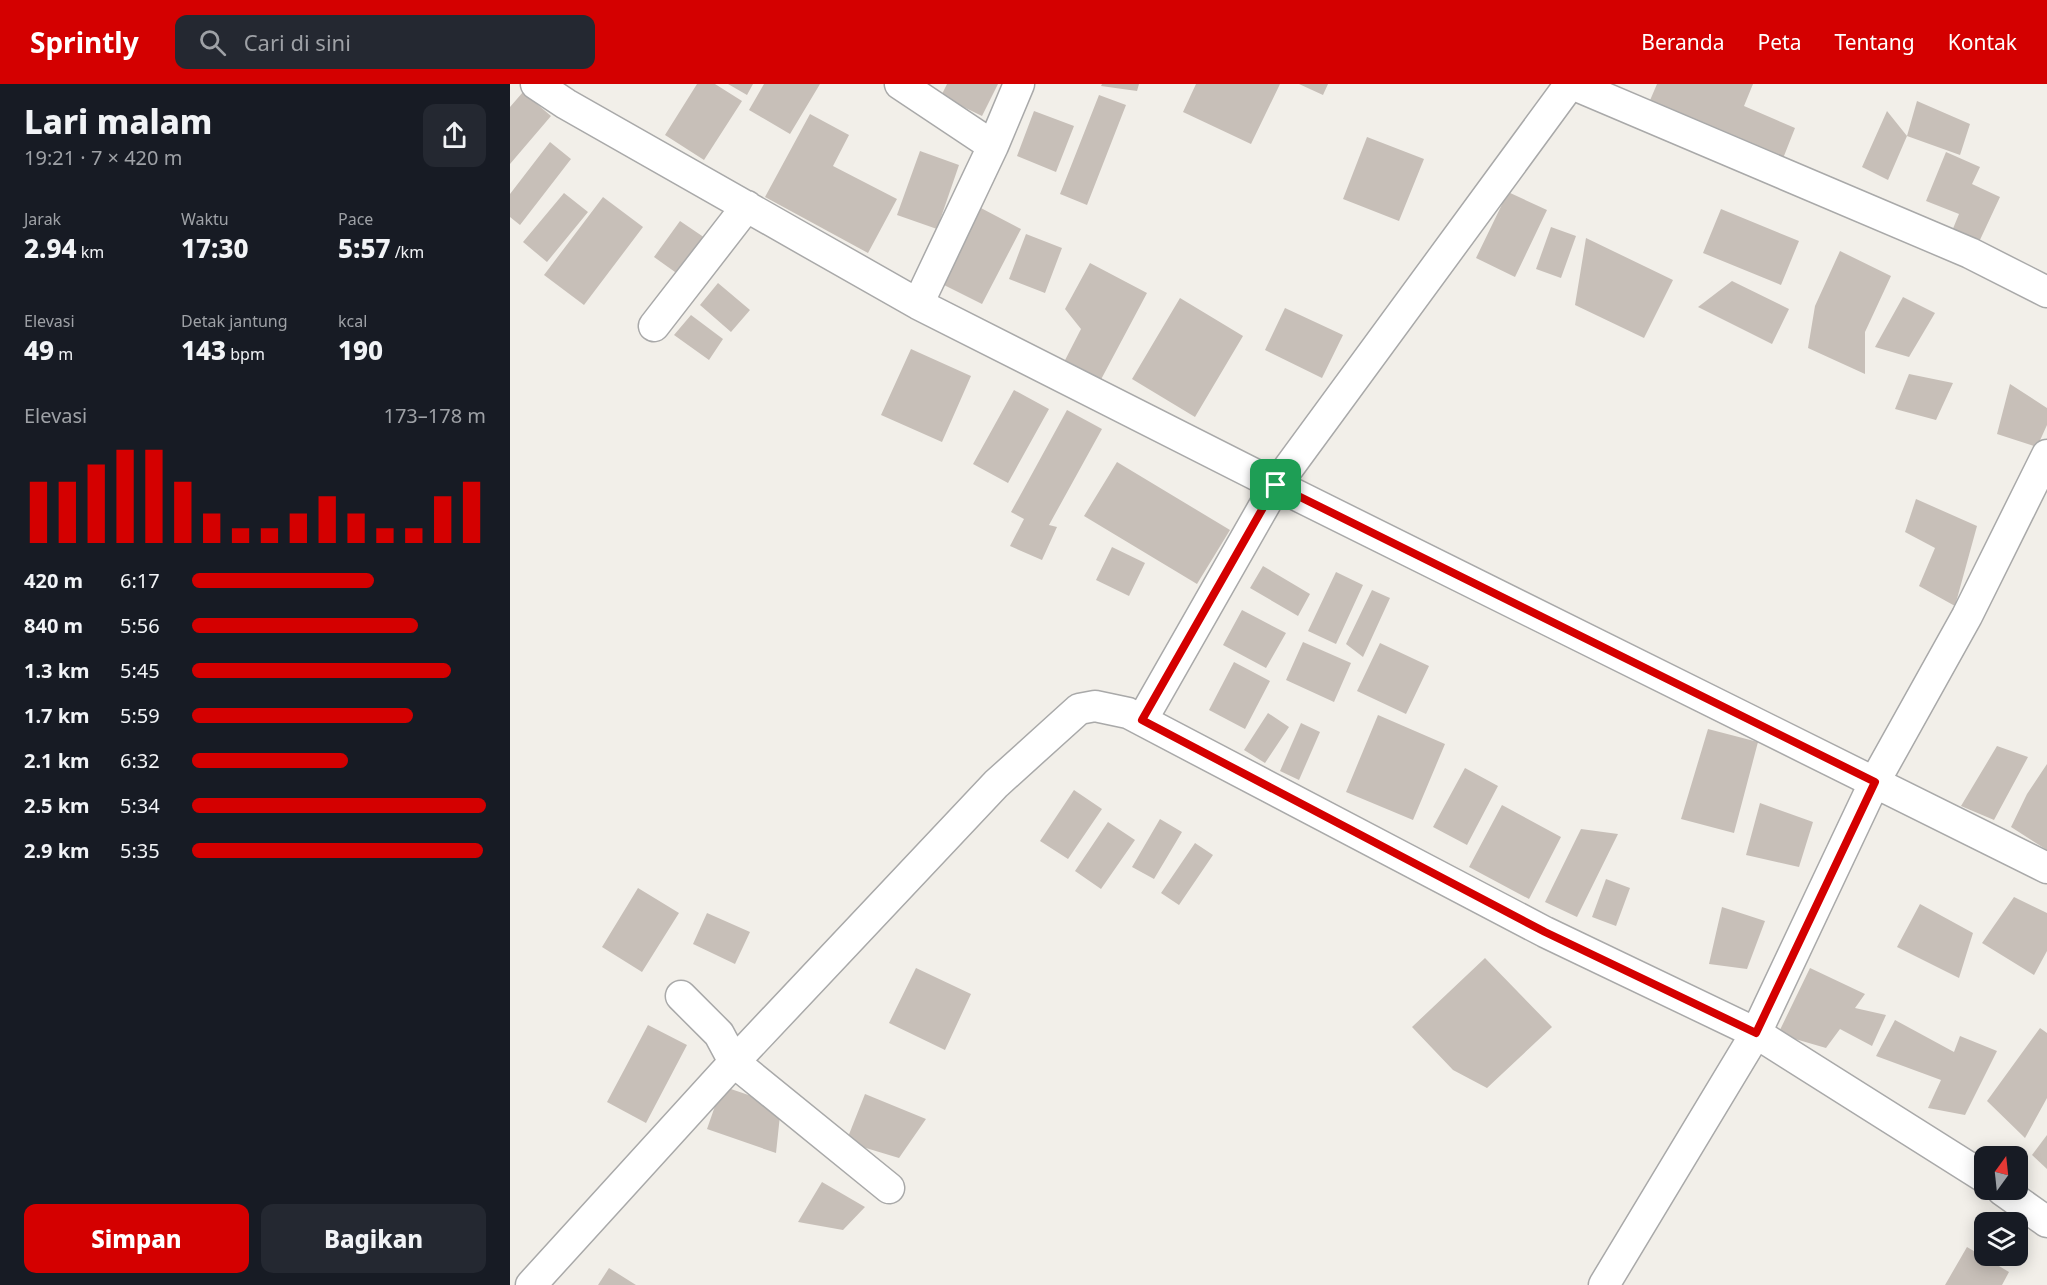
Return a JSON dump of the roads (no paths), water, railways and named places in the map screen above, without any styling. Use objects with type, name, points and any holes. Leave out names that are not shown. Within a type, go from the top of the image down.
[{"type":"street","points":[[536,84],[566,105],[918,304],[1276,485],[2047,868]]},
{"type":"street","points":[[900,84],[993,146]]},
{"type":"street","points":[[918,304],[993,146],[1018,84]]},
{"type":"street","points":[[1142,720],[1276,485],[1571,84],[1970,253],[2047,292]]},
{"type":"street","points":[[654,326],[747,206]]},
{"type":"street","points":[[1604,1285],[1756,1033],[1875,782],[1966,616],[2047,455]]},
{"type":"street","points":[[531,1285],[734,1062],[996,784],[1079,709],[1095,706],[1128,713],[1545,932],[1756,1033],[1974,1171]]},
{"type":"street","points":[[681,996],[719,1034],[734,1062],[889,1188]]},
{"type":"street","points":[[2016,1200],[2047,1222]]}]
